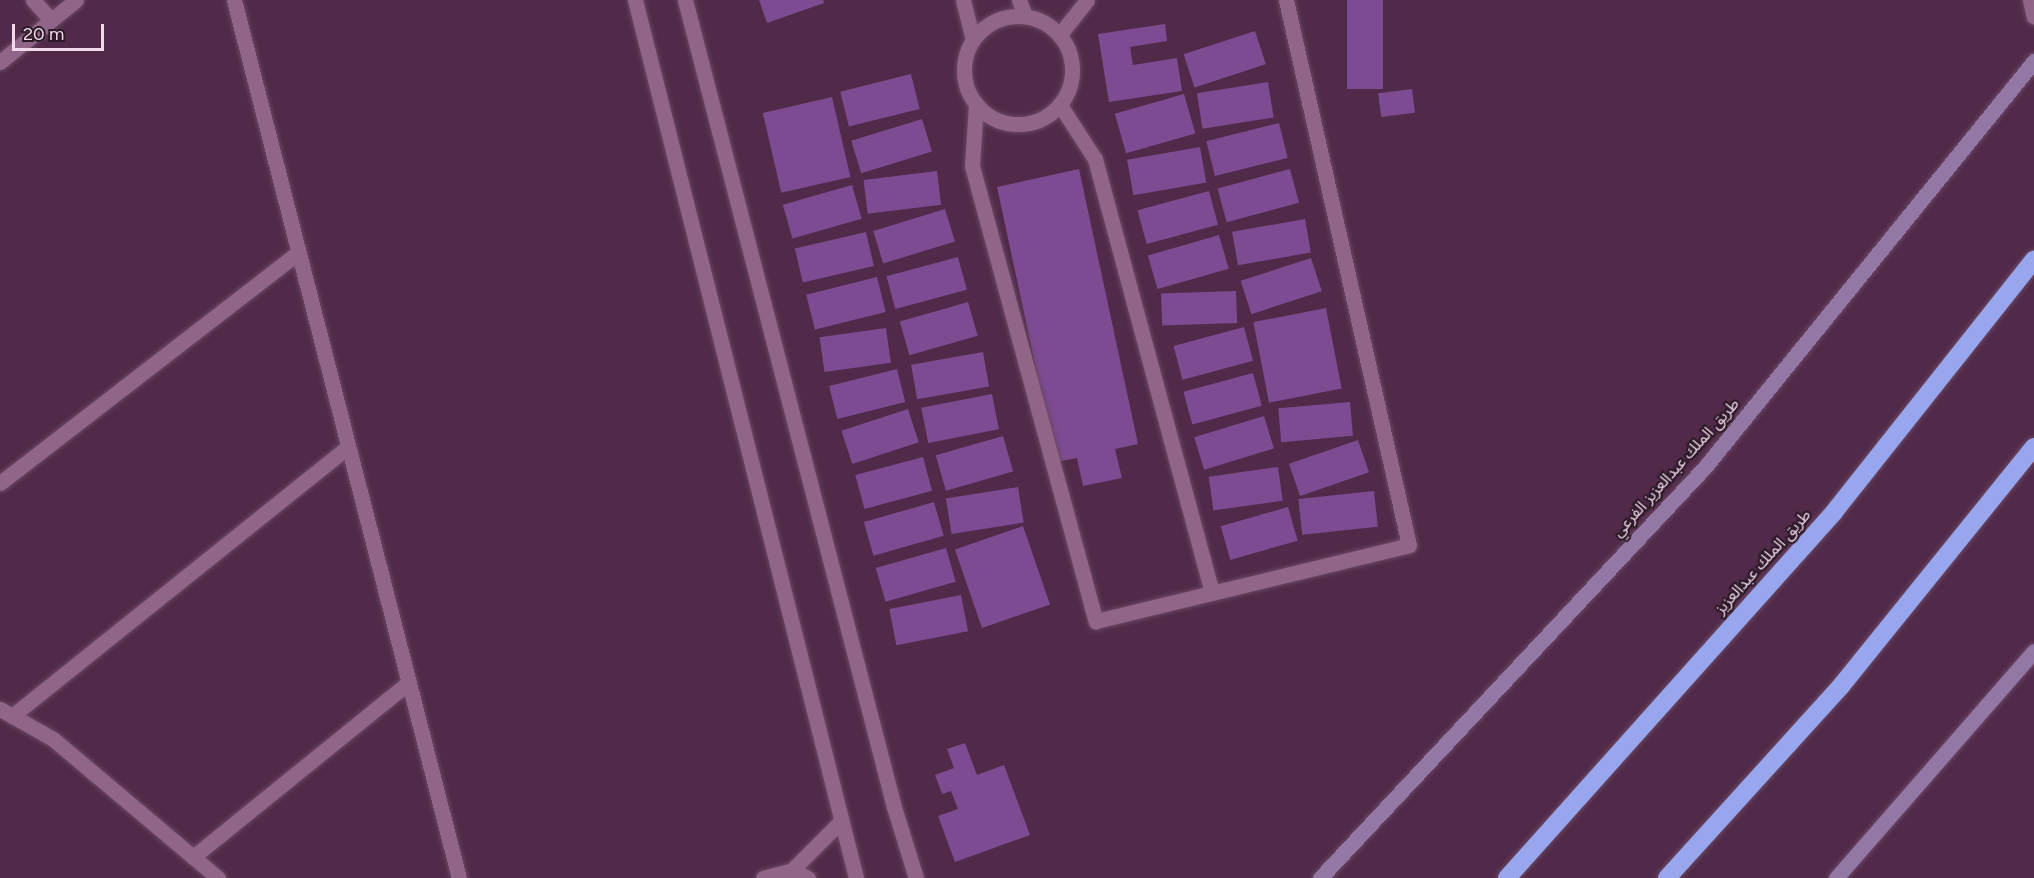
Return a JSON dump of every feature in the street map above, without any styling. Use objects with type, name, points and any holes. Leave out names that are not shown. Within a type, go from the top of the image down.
[{"type":"highway","name":"طريق الملك عبدالعزيز","points":[[1507,878],[1834,512],[2034,260]]},
{"type":"highway","points":[[1667,878],[1841,686],[2034,447]]},
{"type":"main road","name":"طريق الملك عبدالعزيز الفرعي","points":[[1320,878],[1705,467],[2034,61]]},
{"type":"main road","points":[[1836,878],[2034,651]]},
{"type":"street","points":[[33,0],[51,21]]},
{"type":"street","points":[[0,62],[76,0]]},
{"type":"street","points":[[234,0],[459,878]]},
{"type":"street","points":[[635,0],[856,878]]},
{"type":"street","points":[[685,0],[894,807],[916,878]]},
{"type":"street","points":[[963,0],[972,40],[964,72],[976,104],[972,166],[1096,621],[1409,545],[1286,0]]},
{"type":"street","points":[[1019,0],[1025,16]]},
{"type":"street","points":[[1060,34],[1087,0]]},
{"type":"street","points":[[972,40],[996,20],[1025,16],[1050,25],[1060,34],[1068,48],[1072,70],[1068,92],[1060,105],[1034,122],[1018,124],[1002,122],[976,104]]},
{"type":"street","points":[[1060,105],[1095,159],[1212,593]]},
{"type":"street","points":[[0,483],[298,253]]},
{"type":"street","points":[[218,878],[52,739],[6,712],[348,447]]},
{"type":"street","points":[[193,857],[409,682]]},
{"type":"street","points":[[763,878],[792,870],[841,821]]},
{"type":"street","points":[[792,870],[808,878]]},
{"type":"building","points":[[759,0],[823,0],[824,3],[767,23]]},
{"type":"building","points":[[1347,0],[1383,0],[1383,89],[1347,89]]},
{"type":"building","points":[[1165,24],[1167,41],[1130,47],[1133,65],[1177,58],[1182,91],[1109,102],[1098,34]]},
{"type":"building","points":[[1255,31],[1266,64],[1194,87],[1184,54]]},
{"type":"building","points":[[911,74],[920,109],[849,127],[840,92]]},
{"type":"building","points":[[1268,82],[1274,118],[1203,129],[1197,93]]},
{"type":"building","points":[[1412,89],[1415,113],[1381,117],[1378,93]]},
{"type":"building","points":[[1184,94],[1195,133],[1126,153],[1115,114]]},
{"type":"building","points":[[832,97],[850,177],[781,193],[763,113]]},
{"type":"building","points":[[922,119],[932,152],[861,173],[851,141]]},
{"type":"building","points":[[1279,123],[1288,158],[1215,176],[1206,141]]},
{"type":"building","points":[[1200,147],[1206,182],[1133,195],[1127,160]]},
{"type":"building","points":[[1079,169],[1138,444],[1115,449],[1122,478],[1083,486],[1077,458],[1056,462],[997,187]]},
{"type":"building","points":[[1290,169],[1299,203],[1227,222],[1218,188]]},
{"type":"building","points":[[937,171],[941,205],[868,214],[864,180]]},
{"type":"building","points":[[852,185],[862,219],[792,238],[783,205]]},
{"type":"building","points":[[1209,191],[1218,225],[1147,244],[1138,210]]},
{"type":"building","points":[[945,209],[955,242],[883,263],[873,231]]},
{"type":"building","points":[[1305,219],[1311,252],[1238,265],[1232,232]]},
{"type":"building","points":[[866,232],[874,266],[803,283],[795,248]]},
{"type":"building","points":[[1219,235],[1229,269],[1158,289],[1148,255]]},
{"type":"building","points":[[958,257],[967,290],[895,309],[887,276]]},
{"type":"building","points":[[1311,258],[1322,291],[1251,314],[1241,281]]},
{"type":"building","points":[[877,277],[886,312],[815,330],[806,295]]},
{"type":"building","points":[[1236,291],[1237,323],[1162,326],[1161,294]]},
{"type":"building","points":[[968,302],[978,336],[909,355],[900,322]]},
{"type":"building","points":[[1326,308],[1342,388],[1269,403],[1253,322]]},
{"type":"building","points":[[1244,327],[1253,361],[1183,380],[1173,346]]},
{"type":"building","points":[[886,328],[891,363],[825,372],[820,337]]},
{"type":"building","points":[[983,352],[989,386],[917,399],[911,365]]},
{"type":"building","points":[[897,369],[905,402],[837,419],[829,386]]},
{"type":"building","points":[[1253,373],[1262,406],[1192,424],[1183,392]]},
{"type":"building","points":[[992,394],[999,429],[928,443],[921,408]]},
{"type":"building","points":[[1350,402],[1353,436],[1281,442],[1278,408]]},
{"type":"building","points":[[908,409],[919,442],[852,464],[841,431]]},
{"type":"building","points":[[1264,416],[1274,449],[1204,470],[1194,437]]},
{"type":"building","points":[[1003,436],[1013,472],[946,491],[936,455]]},
{"type":"building","points":[[1358,440],[1369,472],[1300,496],[1289,464]]},
{"type":"building","points":[[923,457],[932,491],[864,509],[855,475]]},
{"type":"building","points":[[1278,467],[1283,501],[1213,510],[1209,477]]},
{"type":"building","points":[[1018,487],[1024,523],[952,534],[946,498]]},
{"type":"building","points":[[1374,491],[1378,527],[1302,535],[1298,499]]},
{"type":"building","points":[[934,502],[944,536],[873,556],[864,522]]},
{"type":"building","points":[[1288,507],[1298,541],[1230,560],[1221,526]]},
{"type":"building","points":[[1023,526],[1050,604],[982,628],[955,549]]},
{"type":"building","points":[[946,548],[956,582],[885,602],[876,568]]},
{"type":"building","points":[[961,595],[968,631],[896,645],[889,609]]},
{"type":"building","points":[[965,743],[977,775],[1004,765],[1030,835],[955,862],[938,816],[958,809],[951,791],[942,794],[935,775],[954,768],[947,749]]}]
